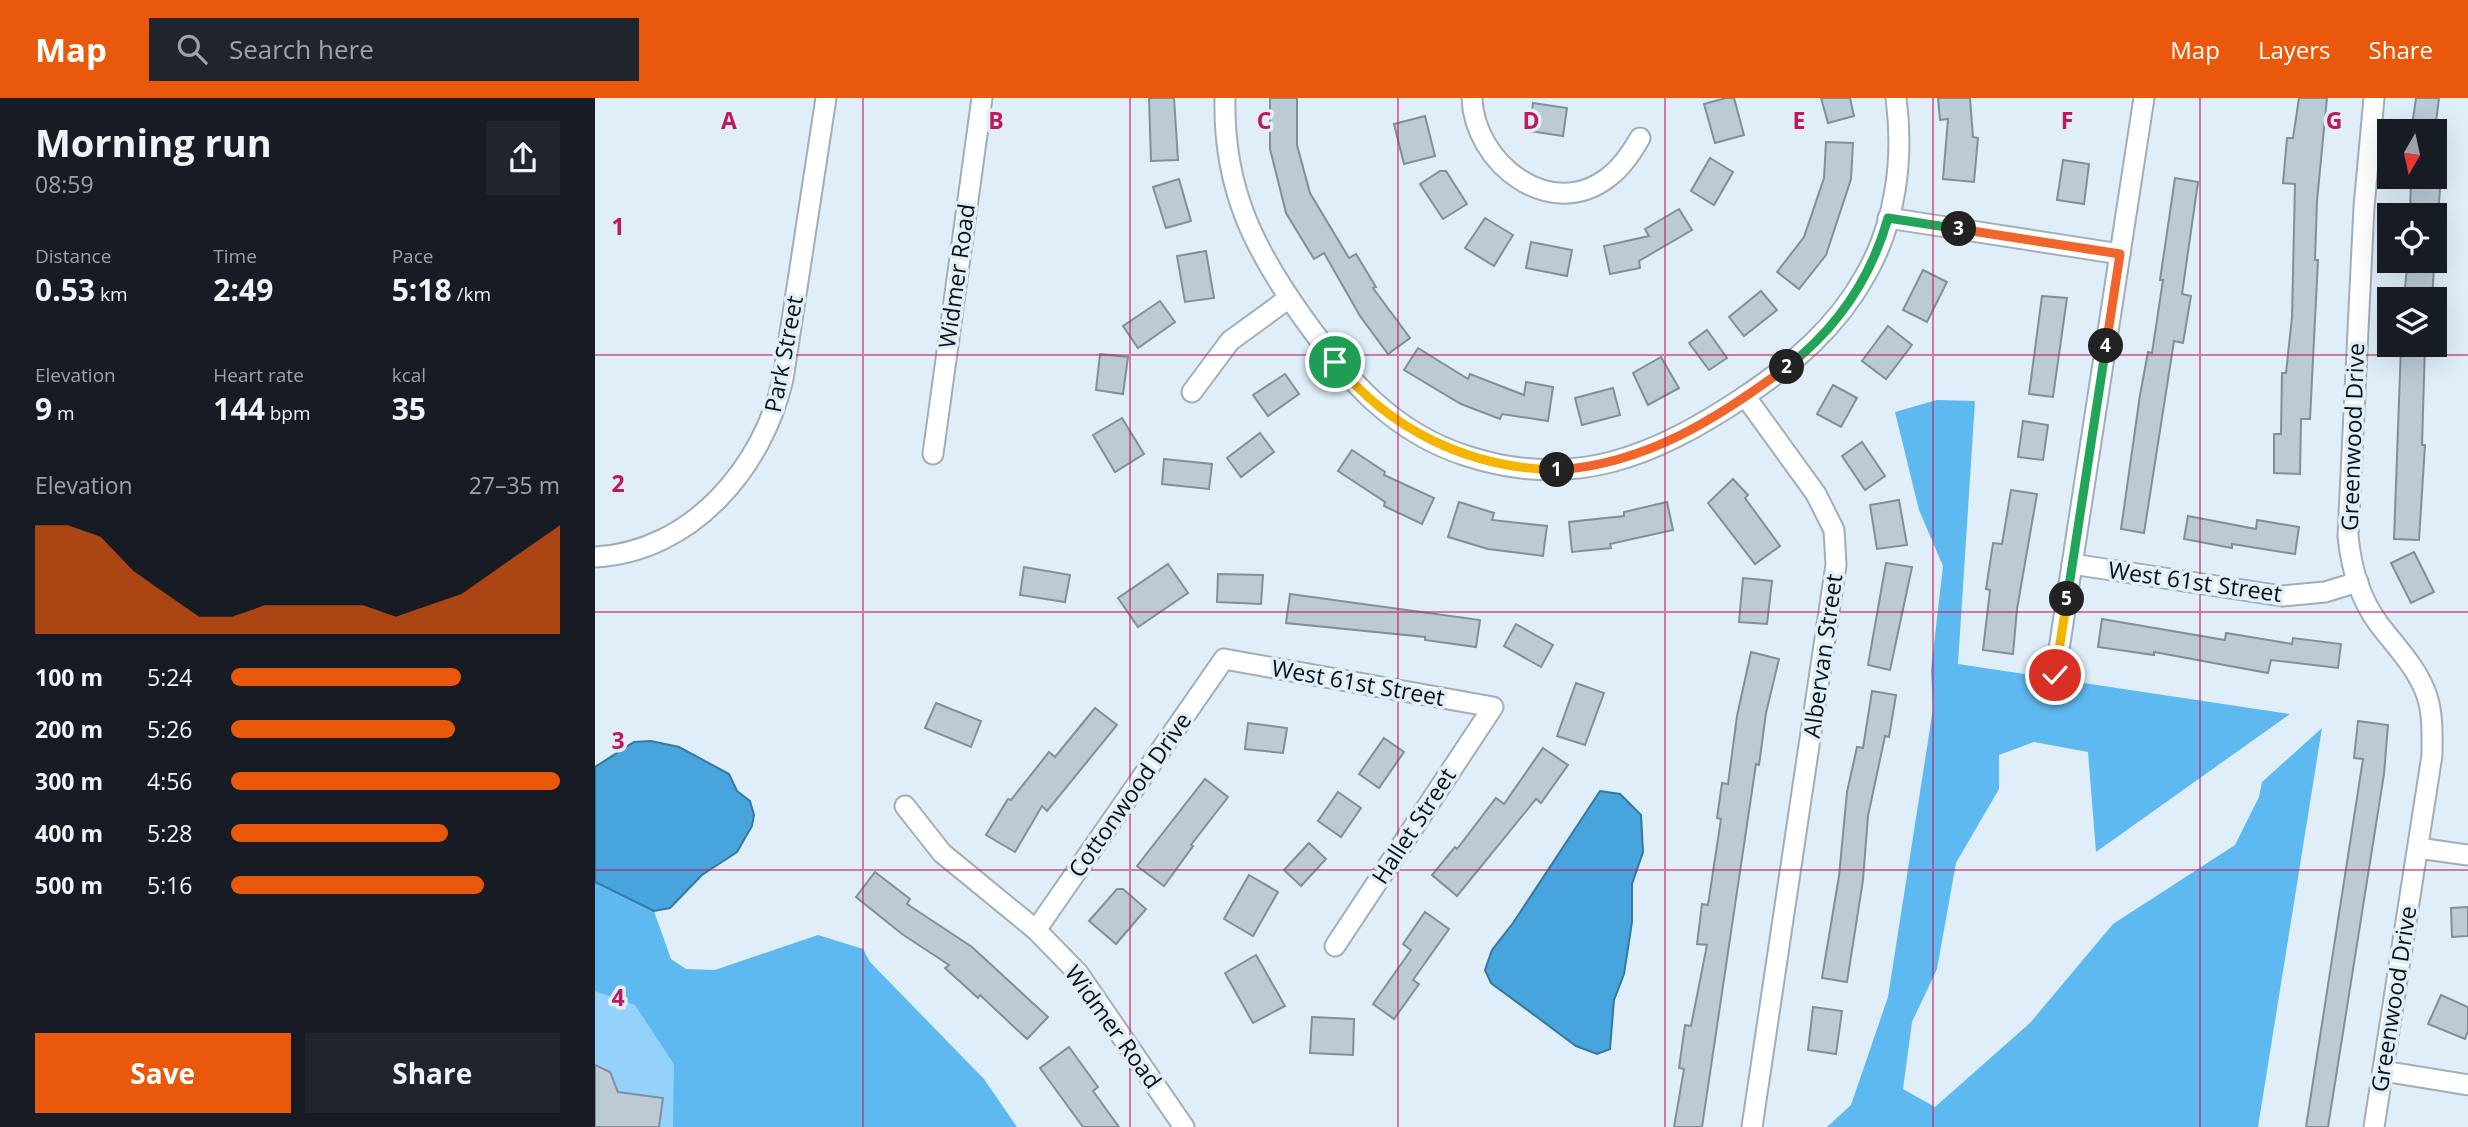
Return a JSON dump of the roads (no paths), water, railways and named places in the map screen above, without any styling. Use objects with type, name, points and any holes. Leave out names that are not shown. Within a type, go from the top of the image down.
[{"type":"street","name":"Park Street","points":[[595,557],[645,545],[688,524],[727,490],[758,449],[777,405],[783,379],[826,98]]},
{"type":"street","name":"Widmer Road","points":[[933,454],[982,98]]},
{"type":"street","points":[[1226,98],[1229,169],[1254,241],[1289,298],[1335,362],[1371,401],[1439,445],[1510,467],[1555,470],[1609,464],[1661,447],[1745,396],[1793,362],[1846,307],[1880,246],[1888,218],[1899,160],[1896,98]]},
{"type":"street","points":[[1472,98],[1481,137],[1492,155],[1508,174],[1545,191],[1585,189],[1609,177],[1628,158],[1640,138]]},
{"type":"street","points":[[2055,675],[2144,98]]},
{"type":"street","name":"Greenwood Drive","points":[[2374,98],[2364,207],[2348,512],[2350,555],[2364,601],[2416,671],[2427,697],[2433,726],[2432,755],[2374,1127]]},
{"type":"street","points":[[1888,218],[2120,254]]},
{"type":"street","points":[[1192,392],[1230,341],[1289,298]]},
{"type":"street","name":"Albervan Street","points":[[1745,396],[1816,494],[1834,530],[1836,565],[1752,1127]]},
{"type":"street","name":"West 61st Street","points":[[2072,564],[2282,596],[2325,592],[2358,582]]},
{"type":"street","name":"West 61st Street","points":[[1224,659],[1493,707]]},
{"type":"street","name":"Cottonwood Drive","points":[[1036,930],[1224,659]]},
{"type":"street","name":"Hallet Street","points":[[1335,946],[1493,707]]},
{"type":"street","name":"Widmer Road","points":[[905,806],[942,853],[1036,930],[1078,973],[1184,1127]]},
{"type":"street","points":[[2418,848],[2468,855]]},
{"type":"street","points":[[2383,1071],[2468,1085]]}]
